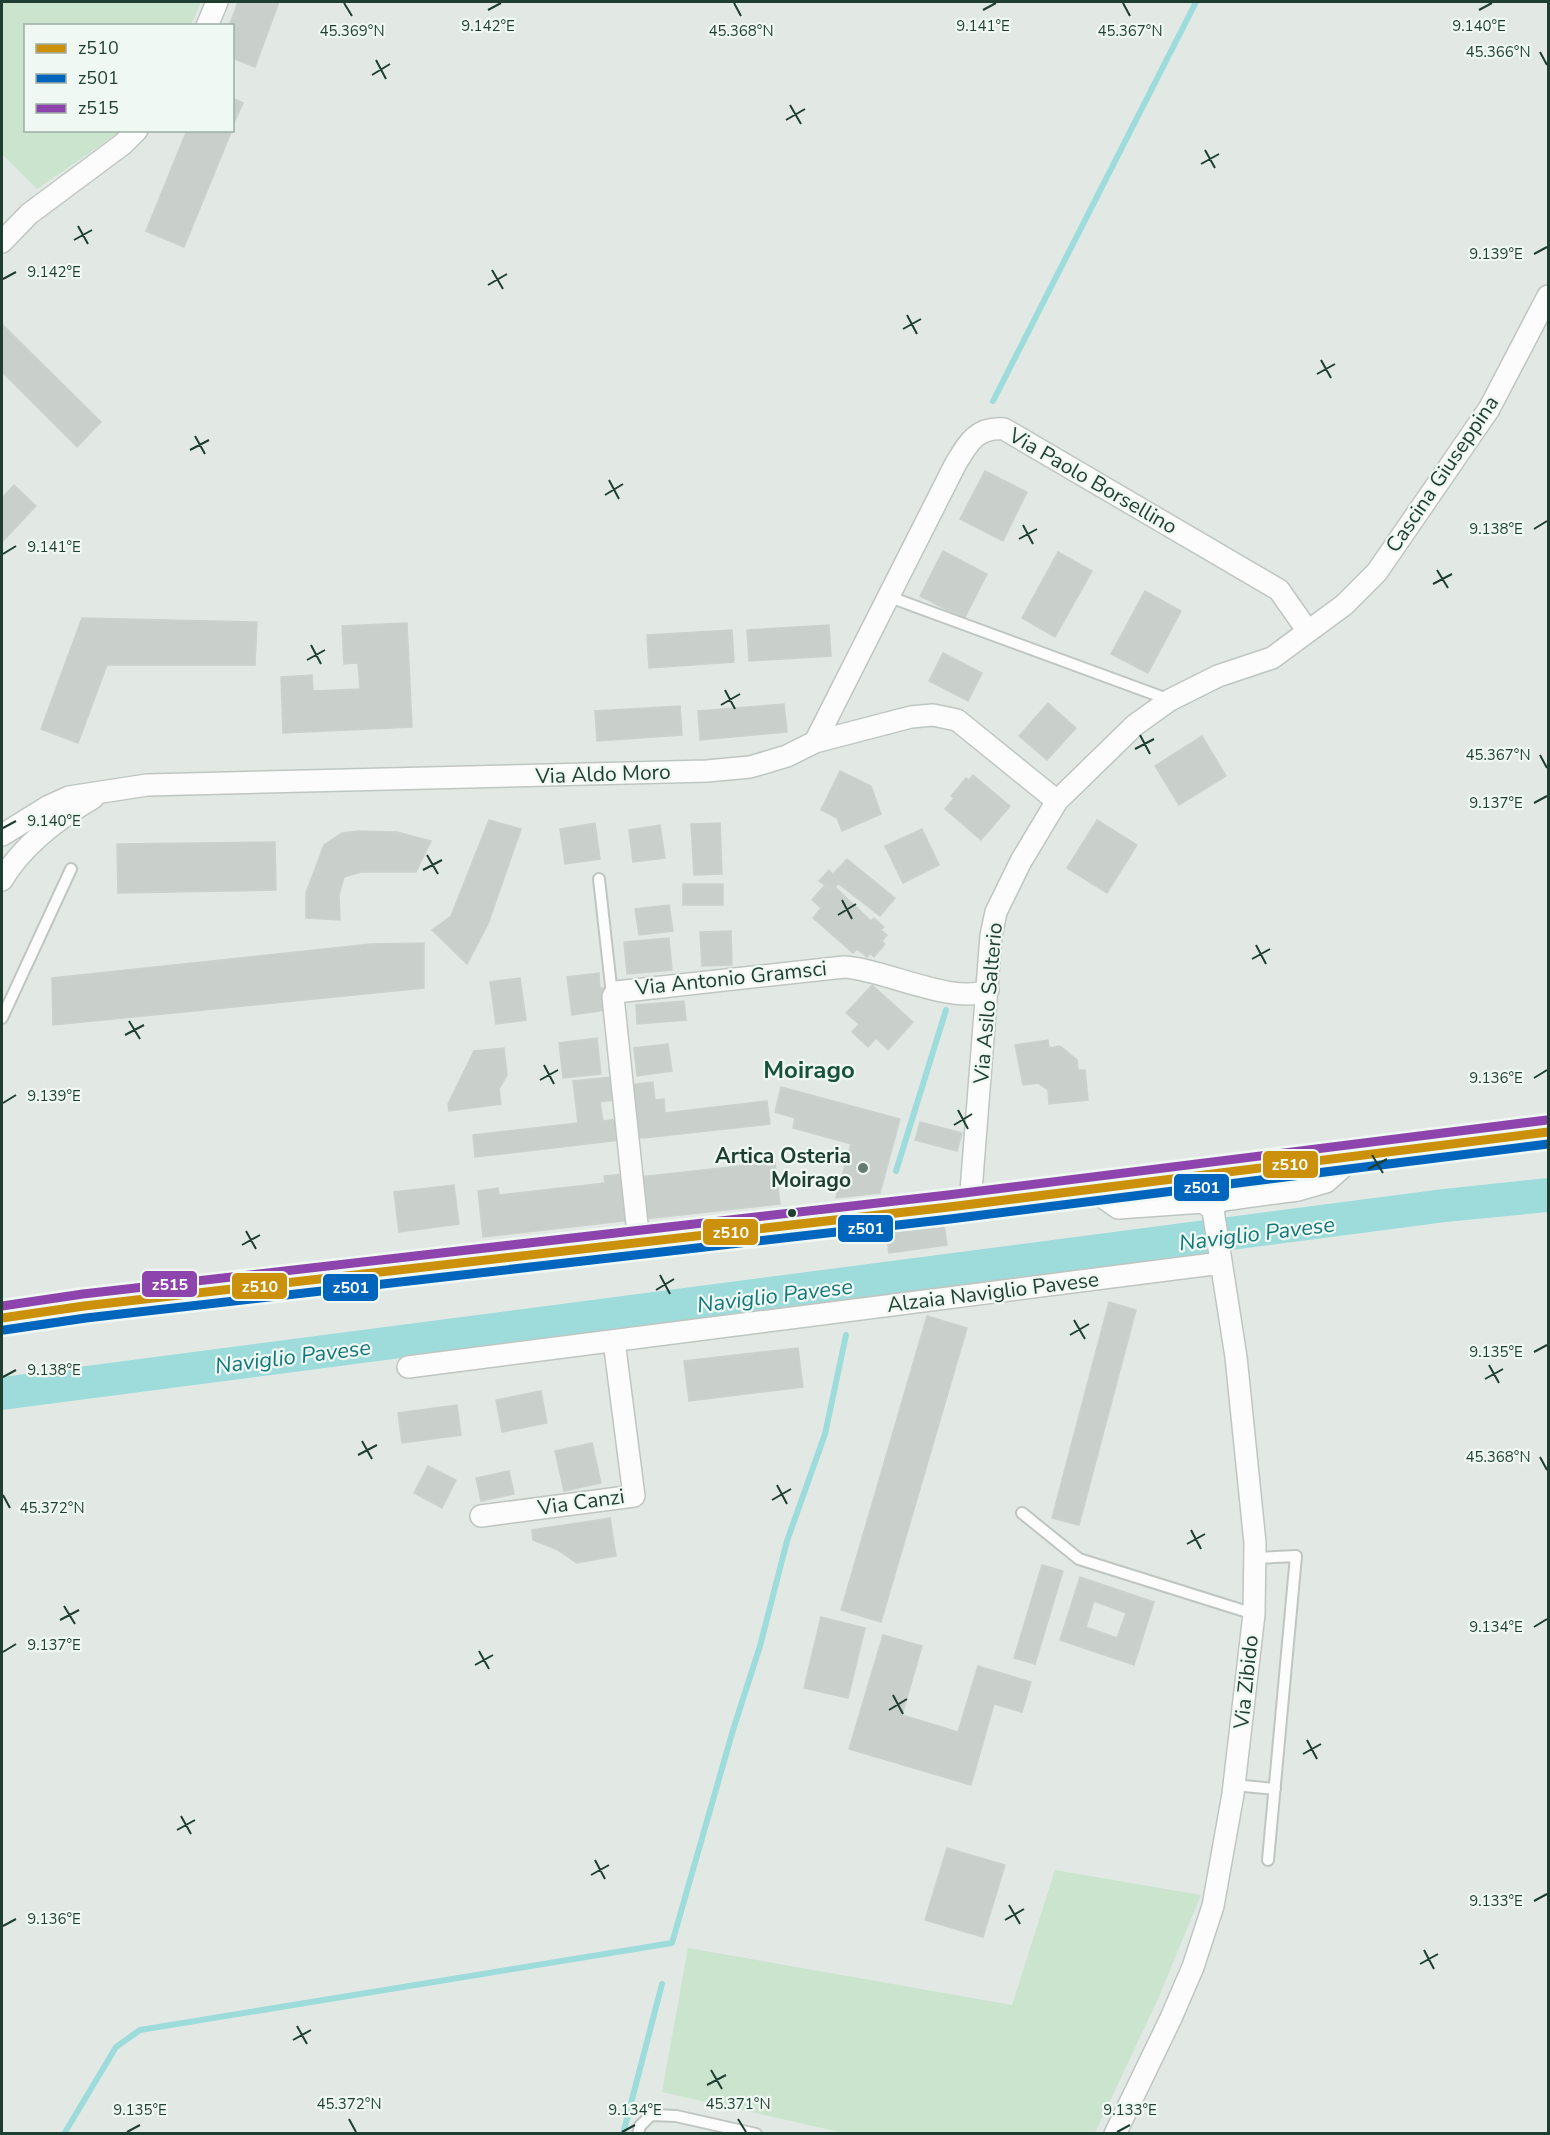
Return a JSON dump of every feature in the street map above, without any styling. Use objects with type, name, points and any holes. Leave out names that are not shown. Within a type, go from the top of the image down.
[{"type":"main road","points":[[2,1318],[84,1306],[970,1204],[1548,1132]]},
{"type":"main road","points":[[2,1294],[84,1306]]},
{"type":"street","points":[[208,24],[217,2]]},
{"type":"street","points":[[2,242],[29,214],[123,144],[135,132]]},
{"type":"street","name":"Cascina Giuseppina","points":[[1307,630],[1344,604],[1377,572],[1489,409],[1548,296]]},
{"type":"street","name":"Via Paolo Borsellino","points":[[814,742],[970,438],[991,428],[1004,429],[1283,593],[1307,630]]},
{"type":"street","name":"Via Asilo Salterio","points":[[970,1204],[991,936],[996,912],[1021,861],[1057,801],[1135,725],[1170,700],[1218,676],[1272,658],[1307,630]]},
{"type":"street","name":"Via Aldo Moro","points":[[2,835],[60,800],[112,789],[223,782],[707,771],[750,767],[787,756],[814,742],[911,717],[933,715],[957,720],[1057,801]]},
{"type":"street","name":"Via Aldo Moro","points":[[2,880],[30,846],[62,819],[93,797],[112,789]]},
{"type":"street","name":"Via Antonio Gramsci","points":[[639,1243],[613,997],[616,992],[819,969],[856,968],[937,991],[978,994],[988,990]]},
{"type":"street","points":[[1090,1189],[1118,1208],[1203,1202],[1213,1210],[1216,1204],[1223,1200],[1298,1190],[1326,1182],[1353,1157]]},
{"type":"street","name":"Via Zibido","points":[[1115,2133],[1193,1967],[1213,1906],[1234,1785],[1254,1614],[1256,1558],[1236,1357],[1213,1210]]},
{"type":"street","name":"Alzaia Naviglio Pavese","points":[[408,1367],[1221,1263]]},
{"type":"street","name":"Via Canzi","points":[[481,1516],[634,1496],[614,1341]]},
{"type":"lane","points":[[887,596],[1170,700]]},
{"type":"lane","points":[[2,1018],[71,869]]},
{"type":"lane","points":[[599,879],[613,997]]},
{"type":"lane","points":[[1022,1514],[1079,1559],[1254,1614]]},
{"type":"lane","points":[[1256,1558],[1296,1556],[1268,1860]]},
{"type":"lane","points":[[1234,1785],[1275,1789]]},
{"type":"lane","points":[[638,2133],[640,2126],[651,2115],[676,2116],[756,2133]]},
{"type":"green space","points":[[2,2],[201,2],[191,24],[24,24],[24,132],[120,132],[37,189],[2,154]]},
{"type":"green space","points":[[1055,1870],[1201,1895],[1158,1999],[1095,2133],[844,2133],[662,2092],[688,1948],[1012,2005]]},
{"type":"water","name":"Naviglio Pavese","points":[[1548,1178],[1548,1212],[1446,1222],[2,1410],[2,1377],[1443,1189]]},
{"type":"building","points":[[238,2],[279,2],[255,67],[234,59],[234,24],[230,24]]},
{"type":"building","points":[[234,99],[243,103],[234,123]]},
{"type":"building","points":[[186,132],[231,132],[184,247],[146,231]]},
{"type":"building","points":[[2,324],[101,422],[77,447],[2,372]]},
{"type":"building","points":[[985,471],[1027,492],[1003,541],[960,519]]},
{"type":"building","points":[[14,485],[36,506],[2,542],[2,498]]},
{"type":"building","points":[[943,551],[987,574],[964,619],[920,596]]},
{"type":"building","points":[[1058,552],[1092,571],[1055,637],[1022,618]]},
{"type":"building","points":[[1145,591],[1181,611],[1148,673],[1111,654]]},
{"type":"building","points":[[82,618],[257,622],[255,665],[107,665],[78,743],[41,729]]},
{"type":"building","points":[[407,623],[412,727],[283,733],[281,677],[312,675],[313,691],[360,689],[358,663],[344,664],[342,626]]},
{"type":"building","points":[[829,625],[831,656],[749,661],[747,630]]},
{"type":"building","points":[[732,630],[734,662],[649,668],[647,635]]},
{"type":"building","points":[[943,653],[982,673],[968,701],[929,681]]},
{"type":"building","points":[[1048,703],[1076,728],[1047,760],[1019,736]]},
{"type":"building","points":[[784,704],[787,732],[700,740],[698,711]]},
{"type":"building","points":[[680,706],[682,735],[597,741],[595,711]]},
{"type":"building","points":[[1202,736],[1226,776],[1179,805],[1155,766]]},
{"type":"building","points":[[840,771],[871,786],[881,814],[842,831],[837,818],[821,810]]},
{"type":"building","points":[[973,775],[1010,806],[981,840],[945,809],[954,798],[951,796],[966,778],[969,780]]},
{"type":"building","points":[[489,820],[521,829],[488,924],[467,964],[432,930],[451,916]]},
{"type":"building","points":[[1097,820],[1137,845],[1107,893],[1067,868]]},
{"type":"building","points":[[595,823],[600,859],[565,864],[560,829]]},
{"type":"building","points":[[720,823],[722,874],[694,875],[691,824]]},
{"type":"building","points":[[660,825],[665,858],[633,862],[629,830]]},
{"type":"building","points":[[922,829],[939,865],[903,883],[885,846]]},
{"type":"building","points":[[397,832],[431,841],[416,872],[361,872],[344,877],[339,895],[340,920],[306,918],[306,893],[324,845],[342,833]]},
{"type":"building","points":[[275,842],[276,890],[118,893],[117,844]]},
{"type":"building","points":[[847,859],[895,898],[880,916],[839,884],[834,873]]},
{"type":"building","points":[[829,870],[840,882],[833,890],[819,881]]},
{"type":"building","points":[[683,884],[723,884],[723,905],[683,905]]},
{"type":"building","points":[[824,886],[832,890],[836,888],[871,921],[874,918],[884,927],[881,930],[887,935],[882,941],[885,944],[874,957],[870,953],[867,957],[857,949],[853,953],[813,918],[821,908],[812,900]]},
{"type":"building","points":[[669,905],[673,931],[639,935],[635,909]]},
{"type":"building","points":[[731,931],[732,965],[702,966],[700,932]]},
{"type":"building","points":[[669,938],[672,970],[627,974],[624,942]]},
{"type":"building","points":[[424,943],[424,988],[53,1025],[52,978],[371,944]]},
{"type":"building","points":[[599,973],[600,988],[604,988],[606,1010],[572,1015],[567,977]]},
{"type":"building","points":[[520,978],[526,1020],[496,1024],[490,982]]},
{"type":"building","points":[[872,985],[913,1022],[888,1050],[876,1038],[868,1047],[852,1032],[859,1024],[846,1013]]},
{"type":"building","points":[[684,1001],[686,1020],[637,1024],[636,1005]]},
{"type":"building","points":[[597,1038],[601,1074],[563,1078],[559,1043]]},
{"type":"building","points":[[1048,1040],[1049,1048],[1060,1046],[1077,1060],[1078,1070],[1085,1070],[1088,1100],[1049,1104],[1048,1090],[1038,1083],[1023,1085],[1015,1045]]},
{"type":"building","points":[[668,1044],[672,1071],[637,1076],[634,1048]]},
{"type":"building","points":[[504,1048],[507,1075],[499,1089],[501,1104],[449,1111],[448,1104],[474,1051]]},
{"type":"building","points":[[612,1077],[615,1100],[600,1102],[603,1121],[617,1119],[620,1140],[475,1157],[473,1135],[578,1123],[573,1081]]},
{"type":"building","points":[[653,1082],[655,1100],[664,1099],[665,1113],[767,1101],[770,1124],[636,1137],[630,1085]]},
{"type":"building","points":[[781,1087],[900,1119],[880,1193],[836,1198],[851,1144],[793,1128],[795,1118],[775,1112]]},
{"type":"building","points":[[920,1122],[962,1133],[957,1151],[915,1140]]},
{"type":"building","points":[[775,1162],[780,1204],[645,1219],[640,1177]]},
{"type":"building","points":[[626,1174],[631,1220],[483,1237],[478,1191],[498,1188],[499,1195],[605,1183],[604,1176]]},
{"type":"building","points":[[454,1185],[459,1224],[399,1232],[394,1192]]},
{"type":"building","points":[[944,1224],[947,1245],[889,1253],[886,1232]]},
{"type":"building","points":[[1109,1302],[1136,1310],[1079,1525],[1052,1518]]},
{"type":"building","points":[[927,1316],[967,1328],[881,1622],[841,1610]]},
{"type":"building","points":[[798,1348],[803,1387],[689,1401],[684,1361]]},
{"type":"building","points":[[541,1391],[547,1423],[502,1432],[496,1400]]},
{"type":"building","points":[[457,1405],[461,1435],[402,1443],[398,1413]]},
{"type":"building","points":[[592,1443],[601,1483],[564,1491],[555,1451]]},
{"type":"building","points":[[428,1466],[456,1480],[442,1508],[414,1493]]},
{"type":"building","points":[[509,1471],[514,1494],[481,1501],[476,1478]]},
{"type":"building","points":[[610,1518],[616,1556],[577,1563],[556,1549],[533,1540],[532,1530]]},
{"type":"building","points":[[1042,1565],[1063,1571],[1035,1664],[1014,1658]]},
{"type":"building","points":[[1080,1577],[1154,1602],[1134,1665],[1060,1640]],"holes":[[[1094,1601],[1126,1613],[1117,1638],[1086,1627]]]},
{"type":"building","points":[[821,1617],[865,1628],[848,1698],[804,1688]]},
{"type":"building","points":[[883,1635],[922,1646],[902,1715],[958,1732],[978,1666],[1031,1682],[1022,1712],[994,1704],[971,1785],[849,1749]]},
{"type":"building","points":[[947,1848],[1005,1865],[983,1937],[925,1920]]},
{"type":"waterway","points":[[993,401],[1196,2]]},
{"type":"waterway","points":[[896,1171],[946,1010]]},
{"type":"waterway","points":[[64,2134],[116,2047],[140,2030],[672,1943],[733,1730],[760,1646],[787,1541],[825,1434],[846,1335]]},
{"type":"waterway","points":[[623,2134],[662,1984]]},
{"type":"transit line","name":"z515","points":[[2,1306],[83,1294],[948,1195],[1547,1120]]},
{"type":"transit line","name":"z510","points":[[2,1318],[84,1306],[949,1207],[1548,1132]]},
{"type":"transit line","name":"z501","points":[[4,1330],[86,1318],[950,1219],[1548,1144]]},
{"type":"place","name":"Artica Osteria Moirago","points":[[863,1168]]},
{"type":"district","name":"Moirago","points":[[809,1070]]}]
